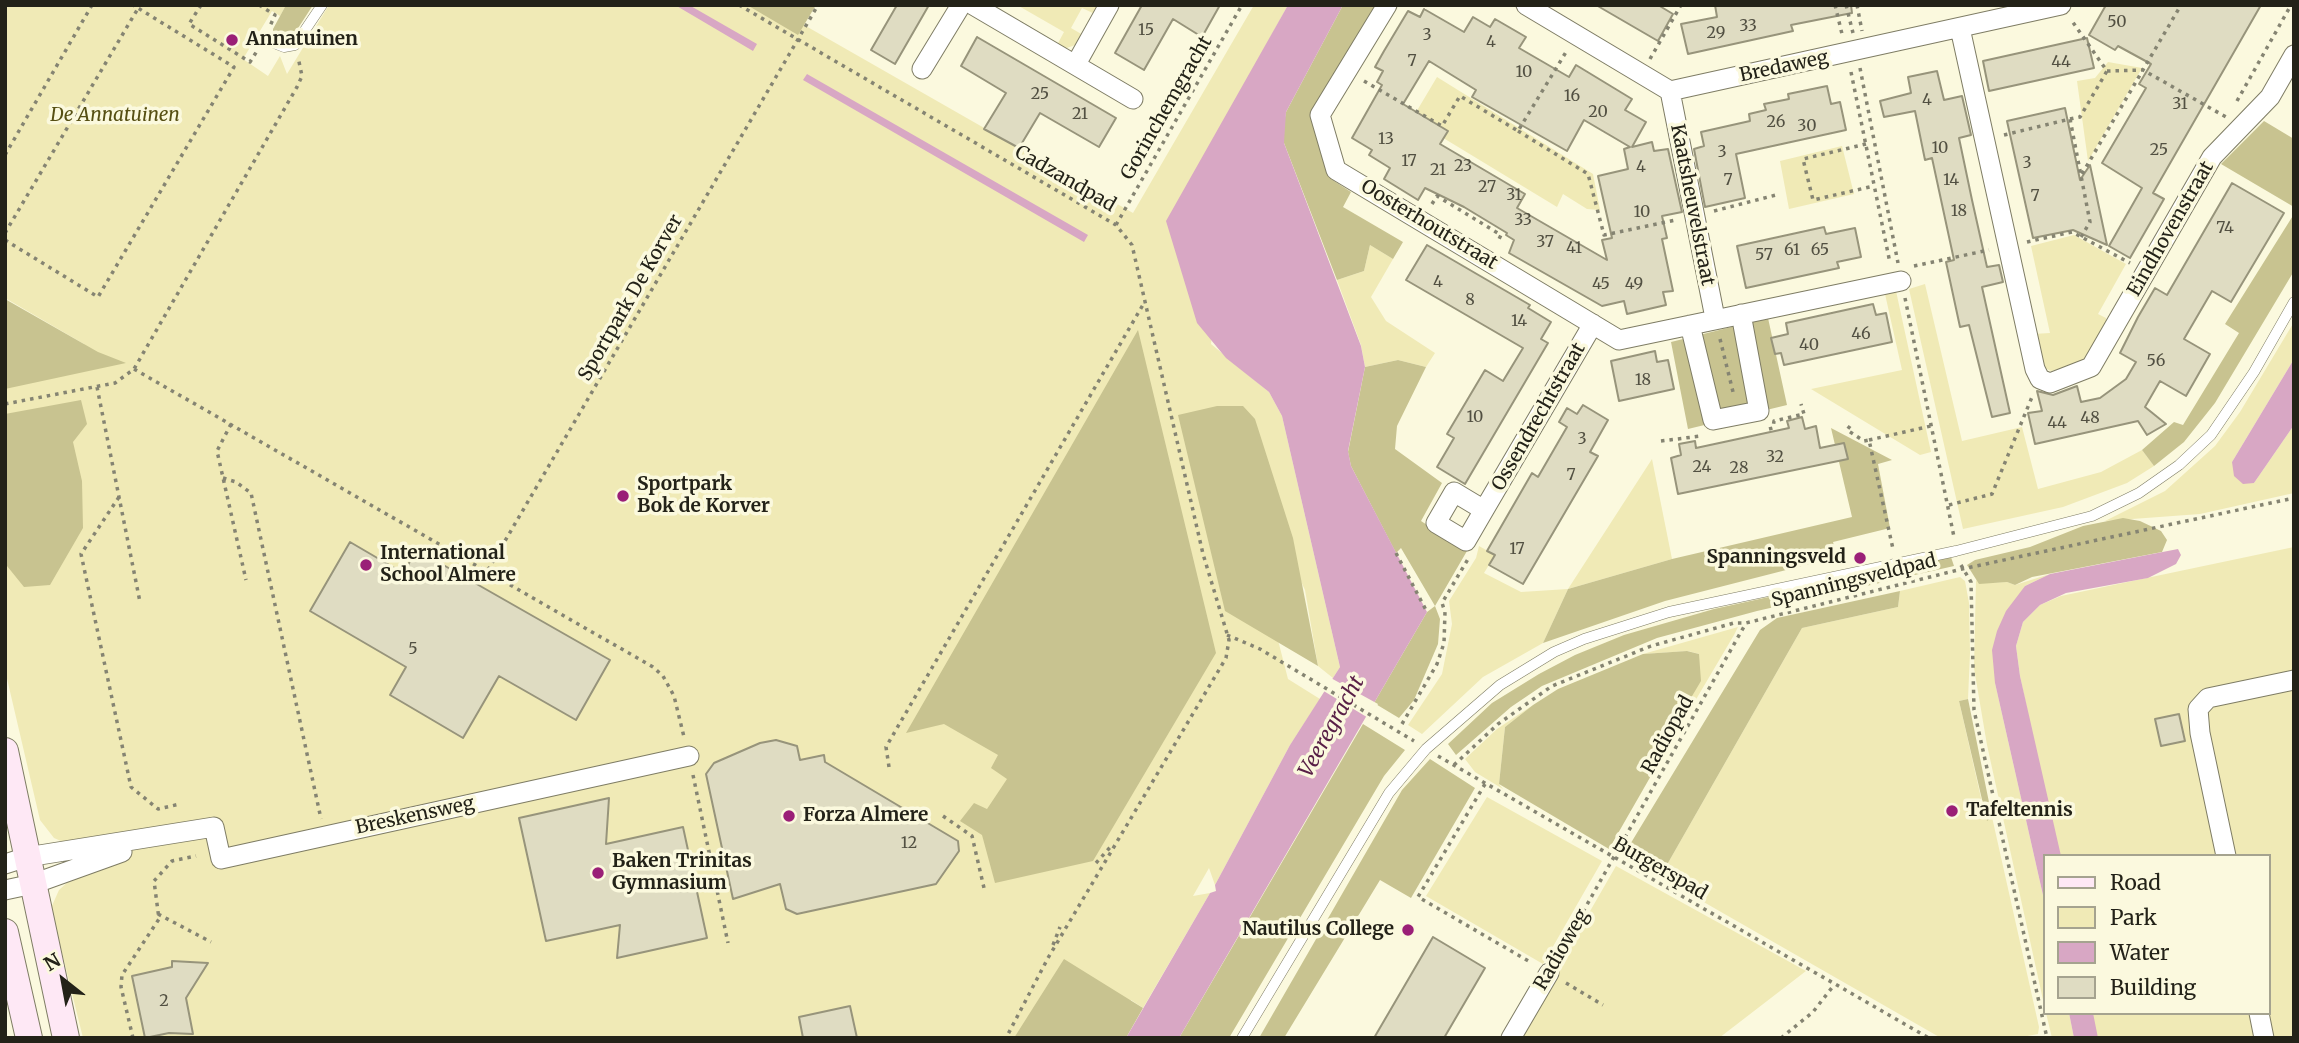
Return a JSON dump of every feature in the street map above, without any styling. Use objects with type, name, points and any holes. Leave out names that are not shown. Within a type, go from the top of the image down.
[{"type":"main road","points":[[5,751],[16,860],[33,884],[65,1038]]},
{"type":"main road","points":[[5,932],[29,1038]]},
{"type":"street","points":[[922,69],[961,5]]},
{"type":"street","points":[[973,5],[1133,99]]},
{"type":"street","points":[[1076,64],[1109,5]]},
{"type":"street","name":"Oosterhoutstraat","points":[[1387,5],[1320,115],[1336,170],[1619,340],[1898,282]]},
{"type":"street","points":[[1526,5],[1670,91]]},
{"type":"street","name":"Bredaweg","points":[[1670,91],[2061,6]]},
{"type":"street","points":[[1961,28],[2035,369],[2040,379]]},
{"type":"street","name":"Eindhovenstraat","points":[[2040,379],[2050,383],[2091,367],[2212,158],[2270,97],[2294,55]]},
{"type":"street","name":"Kaatsheuvelstraat","points":[[1670,91],[1715,318]]},
{"type":"street","points":[[1690,325],[1713,420],[1759,411],[1741,314]]},
{"type":"street","name":"Ossendrechtstraat","points":[[1484,510],[1454,492],[1436,523],[1466,541],[1593,324]]},
{"type":"street","points":[[2226,854],[2200,733],[2198,709],[2207,698],[2294,680]]},
{"type":"street","name":"Breskensweg","points":[[16,860],[214,827],[221,859],[689,756]]},
{"type":"street","name":"Breskensweg","points":[[5,890],[33,884],[166,837]]},
{"type":"street","name":"Radioweg","points":[[1511,1038],[1549,973]]},
{"type":"street","points":[[2259,1015],[2264,1038]]},
{"type":"lane","points":[[264,38],[284,47],[295,45],[321,5]]},
{"type":"lane","points":[[1242,1038],[1382,803],[1426,749],[1500,685],[1554,652],[1584,639],[1669,612],[1956,551],[2092,516],[2139,493],[2179,465],[2211,435],[2254,372],[2294,302]]},
{"type":"path","points":[[5,155],[7,146],[92,5]]},
{"type":"path","points":[[5,240],[98,297],[234,67],[133,5]]},
{"type":"path","points":[[201,5],[189,24],[250,62],[275,15],[260,5]]},
{"type":"path","name":"Cadzandpad","points":[[739,5],[1116,225],[1132,245],[1203,554],[1228,638]]},
{"type":"path","name":"Sportpark De Korver","points":[[488,570],[818,5]]},
{"type":"path","name":"Gorinchemgracht","points":[[1116,225],[1242,5]]},
{"type":"path","points":[[1643,73],[1681,5]]},
{"type":"path","points":[[1835,5],[1874,186],[1898,282]]},
{"type":"path","points":[[2081,176],[2181,5]]},
{"type":"path","points":[[2061,6],[2107,71]]},
{"type":"path","points":[[5,233],[139,7]]},
{"type":"path","points":[[1518,131],[1576,35]]},
{"type":"path","points":[[5,404],[115,383],[134,369],[297,87],[302,76],[295,45]]},
{"type":"path","points":[[2107,71],[2143,70],[2227,118]]},
{"type":"path","points":[[1347,71],[1442,126],[1460,96],[1588,174],[1604,235],[1776,195]]},
{"type":"path","points":[[1984,139],[2080,117],[2107,71]]},
{"type":"path","points":[[2070,119],[2090,222],[2081,237]]},
{"type":"path","points":[[1866,145],[1803,159],[1812,200],[1874,186]]},
{"type":"path","points":[[1422,221],[1437,196],[1501,235],[1487,260]]},
{"type":"path","points":[[889,767],[886,747],[1145,301]]},
{"type":"path","points":[[134,369],[488,570],[663,676],[674,696],[689,756],[728,943]]},
{"type":"path","points":[[1948,506],[1992,494],[2040,379]]},
{"type":"path","points":[[97,387],[140,603]]},
{"type":"path","points":[[231,424],[217,451],[246,580]]},
{"type":"path","points":[[1850,426],[1847,430],[1864,441],[1931,426]]},
{"type":"path","points":[[1869,440],[1893,549]]},
{"type":"path","points":[[223,478],[236,482],[251,493],[322,825]]},
{"type":"path","points":[[119,497],[81,554],[131,787],[158,809],[180,804]]},
{"type":"path","name":"Spanningsveldpad","points":[[1454,765],[1498,724],[1552,686],[1651,646],[1734,623],[1746,623],[1962,569],[2294,498]]},
{"type":"path","points":[[2090,534],[2091,541]]},
{"type":"path","points":[[1402,724],[1437,664],[1444,643],[1445,612],[1442,603],[1472,553],[1466,541]]},
{"type":"path","points":[[1396,553],[1427,612]]},
{"type":"path","points":[[1962,569],[1971,582],[1973,710],[2047,1038]]},
{"type":"path","name":"Radiopad","points":[[1614,860],[1746,623]]},
{"type":"path","points":[[1006,1038],[1048,958],[1226,658],[1228,638]]},
{"type":"path","name":"Burgerspad","points":[[1228,638],[1239,638],[1315,681],[1614,860],[1929,1038]]},
{"type":"path","points":[[1485,783],[1418,897],[1603,1005]]},
{"type":"path","points":[[943,816],[972,836],[984,888]]},
{"type":"path","points":[[1096,863],[1117,841]]},
{"type":"path","points":[[133,1038],[121,987],[122,975],[159,919],[154,881],[172,861],[196,856]]},
{"type":"path","name":"Radioweg","points":[[1549,973],[1614,860]]},
{"type":"path","points":[[158,914],[211,942]]},
{"type":"path","points":[[1048,958],[1060,927]]},
{"type":"path","points":[[1781,1038],[1813,1012],[1834,985]]},
{"type":"green space","name":"Sportpark Bok de Korver","points":[[5,5],[286,5],[280,16],[272,11],[243,59],[268,76],[280,56],[287,74],[329,5],[769,5],[1133,213],[1254,5],[1288,5],[1242,89],[1211,344],[1269,392],[1282,416],[1340,667],[1333,678],[1318,666],[1305,590],[1218,407],[1288,679],[1320,699],[1290,745],[1215,885],[1209,868],[1193,896],[1210,893],[1143,1008],[1131,1000],[1108,1038],[83,1038],[51,908],[59,890],[70,880],[61,841],[54,838],[40,820],[5,670],[5,365],[84,344],[5,298]]},
{"type":"green space","points":[[1017,5],[1100,5],[1095,14],[1082,8],[1071,28],[1083,35],[1078,44],[1064,49],[1057,45],[1064,32]]},
{"type":"green space","points":[[2108,62],[2142,68],[2088,161],[2077,81],[2095,78]]},
{"type":"green space","points":[[1437,77],[1593,174],[1600,210],[1587,209],[1563,194],[1557,207],[1412,119]]},
{"type":"green space","points":[[1842,146],[1854,194],[1789,209],[1780,161]]},
{"type":"green space","points":[[2074,235],[2126,264],[2098,314],[2106,318],[2106,329],[2083,363],[2051,371],[2039,365],[2033,334],[2050,333],[2031,246]]},
{"type":"green space","points":[[1370,245],[1393,259],[1371,297],[1386,321],[1435,353],[1426,367],[1398,360],[1365,367],[1361,345],[1337,280],[1364,271]]},
{"type":"green space","points":[[1925,284],[1962,441],[2022,427],[2038,489],[2101,472],[2142,450],[2154,466],[2127,483],[2063,507],[1963,529],[1909,289]]},
{"type":"green space","points":[[1896,291],[1931,452],[1920,455],[1811,389],[1902,370],[1885,294]]},
{"type":"green space","points":[[2294,322],[2294,359],[2232,462],[2254,483],[2294,425],[2294,493],[2200,514],[2105,521],[2165,491],[2215,446],[2240,412]]},
{"type":"green space","points":[[1652,459],[1672,559],[1568,589]]},
{"type":"green space","points":[[1479,546],[1495,555],[1484,573],[1521,592],[1568,589],[1543,643],[1483,677],[1422,734],[1408,725],[1442,674],[1452,624],[1449,601],[1476,558]]},
{"type":"green space","points":[[2294,547],[2294,1038],[2096,1038],[2091,1015],[2271,1015],[2271,854],[2058,854],[2016,646],[2023,622],[2040,605],[2061,596]]},
{"type":"green space","points":[[2050,574],[2025,586],[1995,683],[2044,900],[2044,1004],[1987,745],[1974,668],[1976,580],[1980,583],[2007,582],[2015,585]]},
{"type":"green space","points":[[1960,577],[1965,581],[1969,603],[1970,653],[1968,699],[1959,701],[1986,820],[1992,817],[2039,1027],[2038,1034],[2017,1038],[1941,1038],[1660,877],[1802,628],[1898,607],[1900,591]]},
{"type":"green space","points":[[1738,627],[1652,774],[1654,760],[1699,654],[1688,651],[1643,654]]},
{"type":"green space","points":[[1533,705],[1505,727],[1499,784],[1503,789],[1475,772],[1465,759],[1497,729]]},
{"type":"green space","points":[[1487,797],[1602,861],[1543,964],[1426,896]]},
{"type":"green space","points":[[1616,866],[1806,971],[1719,1038],[1517,1038]]},
{"type":"green space","points":[[2046,1015],[2069,1015],[2074,1038],[2052,1038]]},
{"type":"shaded area","points":[[286,5],[313,5],[293,36],[282,42],[273,36],[273,29]]},
{"type":"shaded area","points":[[747,5],[816,5],[798,35]]},
{"type":"shaded area","points":[[1343,5],[1379,5],[1313,120],[1331,179],[1351,192],[1343,207],[1403,242],[1393,259],[1370,245],[1364,271],[1337,280],[1284,143],[1284,123],[1286,112]]},
{"type":"shaded area","points":[[2264,121],[2294,139],[2294,207],[2221,164]]},
{"type":"shaded area","points":[[2294,214],[2294,271],[2215,403],[2184,442],[2154,466],[2142,450],[2174,422],[2183,425],[2239,333],[2225,324]]},
{"type":"shaded area","points":[[5,299],[98,352],[126,363],[5,389]]},
{"type":"shaded area","points":[[1768,318],[1787,405],[1688,429],[1671,342]]},
{"type":"shaded area","points":[[1138,330],[1216,653],[1093,861],[995,883],[982,835],[960,821],[974,803],[987,809],[1007,779],[991,768],[998,755],[944,724],[906,733]]},
{"type":"shaded area","points":[[1398,360],[1426,367],[1397,426],[1395,449],[1442,483],[1421,521],[1467,551],[1435,606],[1401,548],[1396,553],[1351,466],[1348,452],[1365,367]]},
{"type":"shaded area","points":[[81,400],[87,424],[73,442],[82,481],[83,528],[50,585],[24,587],[7,566],[5,556],[5,414]]},
{"type":"shaded area","points":[[1217,406],[1243,406],[1255,419],[1293,538],[1318,666],[1225,611],[1178,415]]},
{"type":"shaded area","points":[[1831,428],[1892,460],[1878,464],[1890,528],[1833,542],[1837,557],[1665,601],[1543,643],[1568,589],[1672,559],[1852,517]]},
{"type":"shaded area","points":[[2123,518],[2140,521],[2161,531],[2167,540],[2162,552],[2032,577],[2015,585],[2007,582],[1979,584],[1967,565],[1975,560],[2030,547],[2083,526]]},
{"type":"shaded area","points":[[1951,557],[1954,566],[1757,611],[1657,638],[1542,686],[1511,707],[1456,755],[1448,744],[1492,703],[1575,655],[1624,635],[1714,609]]},
{"type":"shaded area","points":[[1900,591],[1898,607],[1802,628],[1660,877],[1623,856],[1760,630],[1777,618]]},
{"type":"shaded area","points":[[1435,606],[1440,619],[1438,644],[1414,700],[1399,718],[1374,703],[1427,612]]},
{"type":"shaded area","points":[[1687,651],[1699,654],[1701,681],[1654,760],[1652,774],[1609,849],[1499,784],[1505,727],[1533,705],[1558,689],[1643,654]]},
{"type":"shaded area","points":[[1968,699],[1992,817],[1987,821],[1959,701]]},
{"type":"shaded area","points":[[1363,724],[1405,750],[1384,776],[1229,1038],[1179,1038]]},
{"type":"shaded area","points":[[1430,759],[1475,788],[1411,898],[1380,880],[1284,1038],[1259,1038],[1402,790]]},
{"type":"shaded area","points":[[1064,959],[1143,1008],[1126,1038],[1014,1038]]},
{"type":"water","points":[[675,5],[689,5],[757,44],[753,51]]},
{"type":"water","name":"Veeregracht","points":[[1288,5],[1343,5],[1286,112],[1284,143],[1361,346],[1365,367],[1348,451],[1351,466],[1427,612],[1179,1038],[1126,1038],[1210,893],[1216,891],[1215,885],[1290,745],[1340,667],[1282,416],[1269,392],[1226,358],[1197,323],[1166,221]]},
{"type":"water","points":[[807,74],[1088,235],[1084,242],[803,80]]},
{"type":"water","points":[[2294,359],[2294,425],[2254,483],[2243,484],[2234,476],[2232,462]]},
{"type":"water","points":[[2178,549],[2181,555],[2176,564],[2148,578],[2066,593],[2040,605],[2023,622],[2016,646],[2020,676],[2061,854],[2044,854],[2044,900],[1995,683],[1992,650],[2006,611],[2025,586],[2050,574]]},
{"type":"water","points":[[2069,1015],[2093,1015],[2098,1038],[2074,1038]]},
{"type":"pier","points":[[1329,677],[1378,704],[1370,719],[1322,690]]},
{"type":"building","points":[[897,5],[929,5],[895,64],[871,50]]},
{"type":"building","points":[[1142,5],[1220,5],[1202,37],[1173,19],[1144,70],[1115,53]]},
{"type":"building","points":[[1596,5],[1658,5],[1673,14],[1658,41]]},
{"type":"building","points":[[1715,5],[1851,5],[1852,13],[1791,25],[1793,31],[1688,54],[1681,24],[1717,17]]},
{"type":"building","points":[[2106,5],[2261,5],[2153,193],[2164,199],[2130,258],[2109,246],[2142,188],[2102,163],[2146,88],[2139,84],[2151,64],[2118,46],[2115,50],[2089,35]]},
{"type":"building","points":[[1424,9],[1464,32],[1473,17],[1490,27],[1495,19],[1526,37],[1519,48],[1569,77],[1576,65],[1632,99],[1625,110],[1646,122],[1632,147],[1652,142],[1654,151],[1668,149],[1682,212],[1662,216],[1667,238],[1662,239],[1673,291],[1663,292],[1666,305],[1627,314],[1624,301],[1602,306],[1509,253],[1514,240],[1464,207],[1425,188],[1418,200],[1384,179],[1390,168],[1369,155],[1372,150],[1352,138],[1382,85],[1377,82],[1383,71],[1375,67],[1408,11],[1420,17]],"holes":[[[1429,61],[1476,90],[1472,97],[1567,151],[1584,120],[1630,147],[1624,149],[1628,169],[1598,176],[1612,238],[1602,240],[1607,260],[1517,208],[1525,194],[1440,144],[1448,131],[1403,104]]]},
{"type":"building","points":[[977,37],[1116,118],[1099,147],[1040,113],[1019,148],[984,129],[1006,93],[961,66]]},
{"type":"building","points":[[2087,38],[2094,68],[1989,91],[1983,61]]},
{"type":"building","points":[[1937,71],[1944,100],[1962,96],[1971,135],[1959,138],[1972,200],[1987,267],[1999,265],[2003,282],[1982,287],[2010,413],[1992,417],[1969,325],[1960,327],[1946,262],[1954,260],[1932,158],[1925,160],[1915,111],[1884,117],[1880,101],[1911,93],[1908,77]]},
{"type":"building","points":[[1827,86],[1831,104],[1840,102],[1846,130],[1736,154],[1745,198],[1705,207],[1694,149],[1704,146],[1701,132],[1750,121],[1749,114],[1766,110],[1764,104],[1789,99],[1788,94]]},
{"type":"building","points":[[2065,108],[2080,180],[2090,165],[2107,245],[2073,230],[2033,238],[2007,121]]},
{"type":"building","points":[[2232,183],[2284,213],[2231,302],[2212,291],[2184,339],[2210,354],[2186,396],[2160,381],[2145,407],[2166,424],[2147,435],[2138,421],[2035,444],[2028,413],[2042,411],[2037,391],[2053,395],[2077,386],[2081,402],[2100,398],[2126,379],[2136,362],[2120,353],[2138,317],[2155,288],[2167,295]]},
{"type":"building","points":[[1824,227],[1826,234],[1855,228],[1861,257],[1837,262],[1839,268],[1746,288],[1737,246]]},
{"type":"building","points":[[1427,245],[1530,305],[1528,308],[1551,322],[1541,339],[1548,343],[1465,484],[1437,467],[1454,438],[1447,434],[1485,370],[1503,381],[1523,348],[1406,280]]},
{"type":"building","points":[[1873,304],[1876,315],[1886,313],[1892,342],[1784,365],[1781,353],[1775,354],[1771,338],[1788,334],[1786,323]]},
{"type":"building","points":[[1655,351],[1657,362],[1668,360],[1674,389],[1619,401],[1611,361]]},
{"type":"building","points":[[1583,405],[1608,420],[1590,452],[1598,456],[1523,584],[1489,565],[1495,555],[1487,551],[1532,473],[1538,477],[1567,427],[1559,422],[1567,408],[1577,414]]},
{"type":"building","points":[[1802,417],[1805,429],[1816,426],[1820,448],[1844,443],[1848,459],[1678,494],[1671,458],[1681,455],[1679,444],[1695,441],[1696,448],[1789,428],[1787,421]]},
{"type":"building","points":[[350,542],[403,573],[417,550],[610,660],[576,720],[499,676],[463,738],[390,695],[406,667],[310,611]]},
{"type":"building","points":[[2179,714],[2185,741],[2161,746],[2155,719]]},
{"type":"building","points":[[776,740],[797,746],[800,760],[824,755],[825,762],[958,841],[959,851],[936,884],[797,914],[786,909],[780,884],[733,899],[706,774],[714,763],[760,743]]},
{"type":"building","points":[[609,798],[606,844],[683,827],[707,938],[617,958],[620,925],[546,941],[519,818]]},
{"type":"building","points":[[1433,937],[1485,968],[1444,1038],[1374,1038]]},
{"type":"building","points":[[172,961],[208,963],[186,998],[193,1034],[169,1033],[145,1038],[132,976],[172,967]]},
{"type":"building","points":[[850,1006],[857,1038],[803,1038],[799,1017]]},
{"type":"place","name":"Annatuinen","points":[[232,40]]},
{"type":"place","name":"Sportpark Bok de Korver","points":[[623,496]]},
{"type":"place","name":"Spanningsveld","points":[[1860,558]]},
{"type":"place","name":"International School Almere","points":[[366,565]]},
{"type":"place","name":"Tafeltennis","points":[[1952,811]]},
{"type":"place","name":"Forza Almere","points":[[789,816]]},
{"type":"place","name":"Baken Trinitas Gymnasium","points":[[598,873]]},
{"type":"place","name":"Nautilus College","points":[[1408,930]]},
{"type":"park label","name":"De Annatuinen","points":[[115,116]]}]
